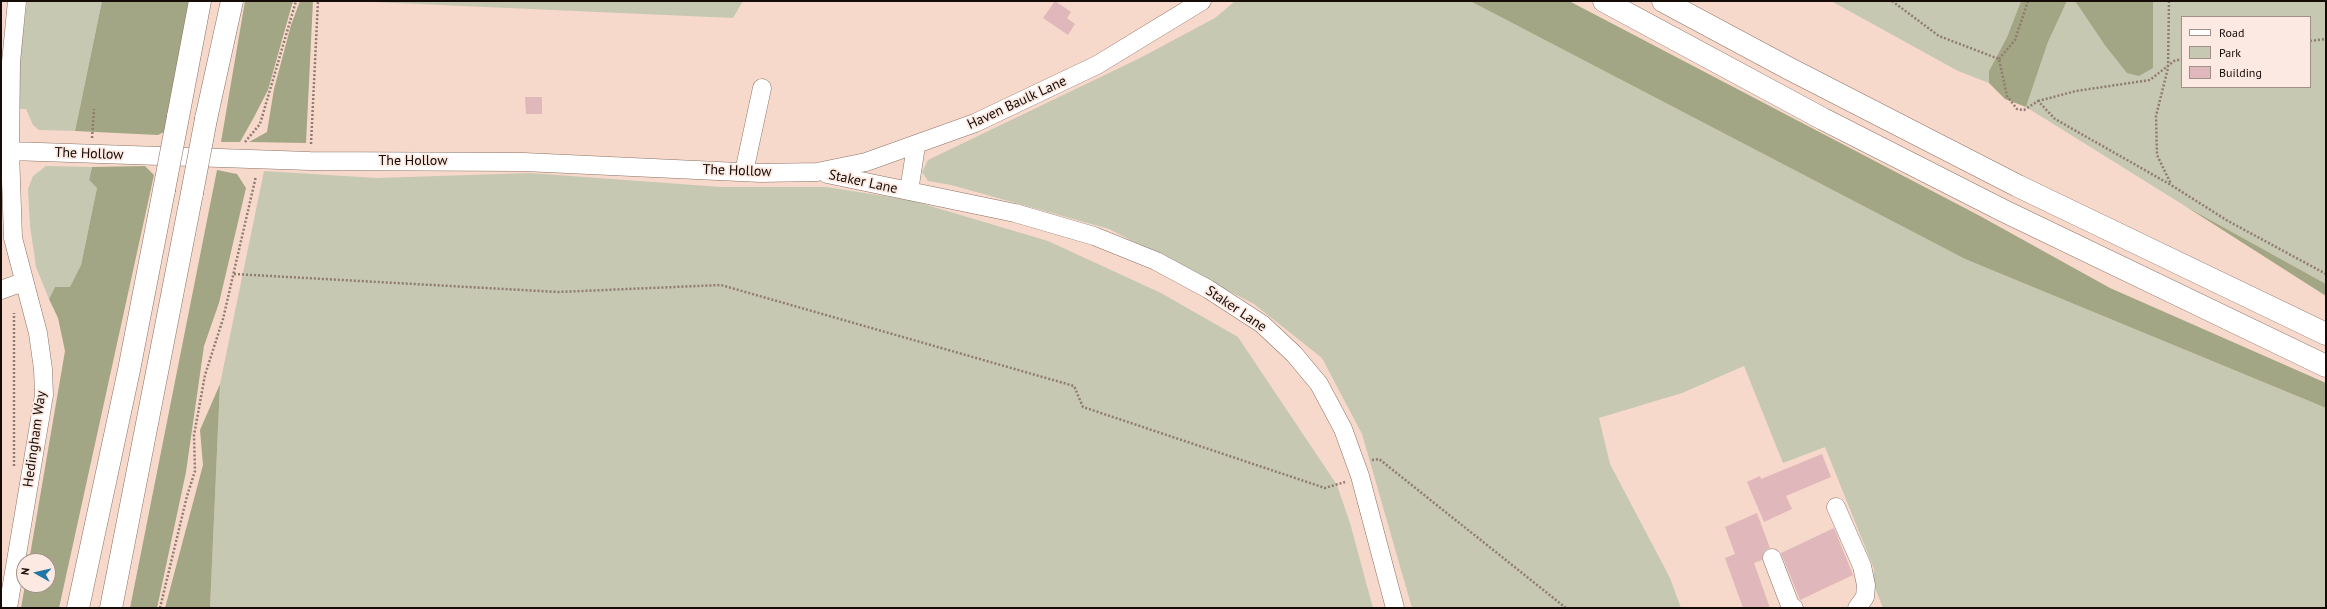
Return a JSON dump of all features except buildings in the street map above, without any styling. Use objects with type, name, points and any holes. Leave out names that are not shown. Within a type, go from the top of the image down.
[{"type":"highway","points":[[78,608],[129,370],[200,1]]},
{"type":"highway","points":[[112,608],[206,119],[232,1]]},
{"type":"highway","points":[[1604,1],[1823,119],[1997,207],[2326,366]]},
{"type":"highway","points":[[1663,1],[1788,68],[2011,182],[2326,334]]},
{"type":"street","name":"Hedingham Way","points":[[8,608],[44,395],[38,333],[12,286],[13,238],[10,151],[11,40],[18,1]]},
{"type":"street","name":"Haven Baulk Lane","points":[[816,172],[866,162],[916,146],[975,123],[1097,65],[1202,1]]},
{"type":"street","points":[[744,172],[762,88]]},
{"type":"street","name":"Staker Lane","points":[[909,191],[916,146]]},
{"type":"street","name":"The Hollow","points":[[10,151],[310,160],[524,162],[744,172],[816,172]]},
{"type":"street","name":"Staker Lane","points":[[816,172],[1015,213],[1094,236],[1156,261],[1208,289],[1262,324],[1304,366],[1319,384],[1343,429],[1358,471],[1395,608]]},
{"type":"street","points":[[1836,507],[1862,566],[1866,585],[1865,597],[1857,608]]},
{"type":"street","points":[[1772,558],[1790,605],[1794,608]]},
{"type":"path","points":[[242,157],[243,143],[260,124],[296,1]]},
{"type":"path","points":[[310,160],[318,1]]},
{"type":"path","points":[[1892,1],[1939,36],[1999,59]]},
{"type":"path","points":[[1999,59],[2015,40],[2028,1]]},
{"type":"path","points":[[2169,1],[2168,68],[2156,116],[2158,155],[2171,185]]},
{"type":"path","points":[[2311,41],[2326,39]]},
{"type":"path","points":[[1999,59],[2007,96],[2017,109],[2024,110],[2038,101],[2076,91],[2150,80],[2168,68],[2174,61],[2181,59]]},
{"type":"path","points":[[2038,101],[2055,119],[2171,185],[2228,221],[2326,274]]},
{"type":"path","points":[[85,135],[92,136],[94,110]]},
{"type":"path","points":[[160,608],[187,496],[195,471],[194,436],[205,375],[234,274],[260,158]]},
{"type":"path","points":[[234,274],[558,292],[721,286],[1074,386],[1083,407],[1325,488],[1379,459],[1566,608]]},
{"type":"path","points":[[12,286],[14,298],[12,452],[15,478],[28,491]]},
{"type":"green space","points":[[27,1],[102,1],[75,131],[39,130],[33,125],[26,109],[18,109],[20,58]]},
{"type":"green space","points":[[102,1],[189,1],[166,131],[158,135],[75,131]]},
{"type":"green space","points":[[245,1],[293,1],[268,90],[240,142],[221,142]]},
{"type":"green space","points":[[300,1],[313,1],[306,143],[249,142],[267,132],[274,89],[291,25]]},
{"type":"green space","points":[[350,1],[743,1],[733,18]]},
{"type":"green space","points":[[1235,1],[1470,1],[1965,259],[2326,408],[2326,608],[1883,608],[1873,583],[1874,569],[1825,447],[1783,463],[1744,366],[1682,393],[1599,418],[1610,464],[1670,578],[1681,608],[1412,608],[1362,434],[1322,358],[1254,304],[1109,229],[951,185],[928,181],[922,172],[928,160],[1138,59],[1215,18]]},
{"type":"green space","points":[[1470,1],[1569,1],[1980,216],[2110,288],[2326,383],[2326,408],[1965,259]]},
{"type":"green space","points":[[1831,1],[2021,1],[2007,37],[1989,71],[1989,83],[1958,71]]},
{"type":"green space","points":[[2021,1],[2067,1],[2048,42],[2026,107],[2005,99],[1989,83],[1989,71],[2007,37]]},
{"type":"green space","points":[[2067,1],[2075,1],[2104,44],[2153,37],[2153,1],[2326,1],[2326,284],[2185,206],[2026,107],[2048,42]]},
{"type":"green space","points":[[2075,1],[2153,1],[2153,68],[2139,76],[2127,73],[2104,44]]},
{"type":"green space","points":[[46,166],[92,167],[89,180],[97,188],[81,265],[70,288],[55,287],[49,299],[36,267],[30,226],[28,189],[33,176]]},
{"type":"green space","points":[[145,166],[154,175],[59,608],[21,608],[24,593],[56,593],[56,553],[30,553],[65,351],[58,318],[49,299],[55,287],[70,287],[81,265],[97,188],[89,180],[92,167]]},
{"type":"green space","points":[[217,170],[237,174],[246,188],[219,303],[204,346],[186,472],[157,608],[130,608]]},
{"type":"green space","points":[[264,171],[377,178],[530,173],[721,187],[826,187],[910,200],[1048,241],[1161,293],[1238,337],[1337,485],[1350,523],[1373,608],[210,608],[220,384]]},
{"type":"green space","points":[[2185,206],[2326,284],[2326,296]]},
{"type":"green space","points":[[220,384],[210,608],[165,608],[203,465],[200,430]]}]
